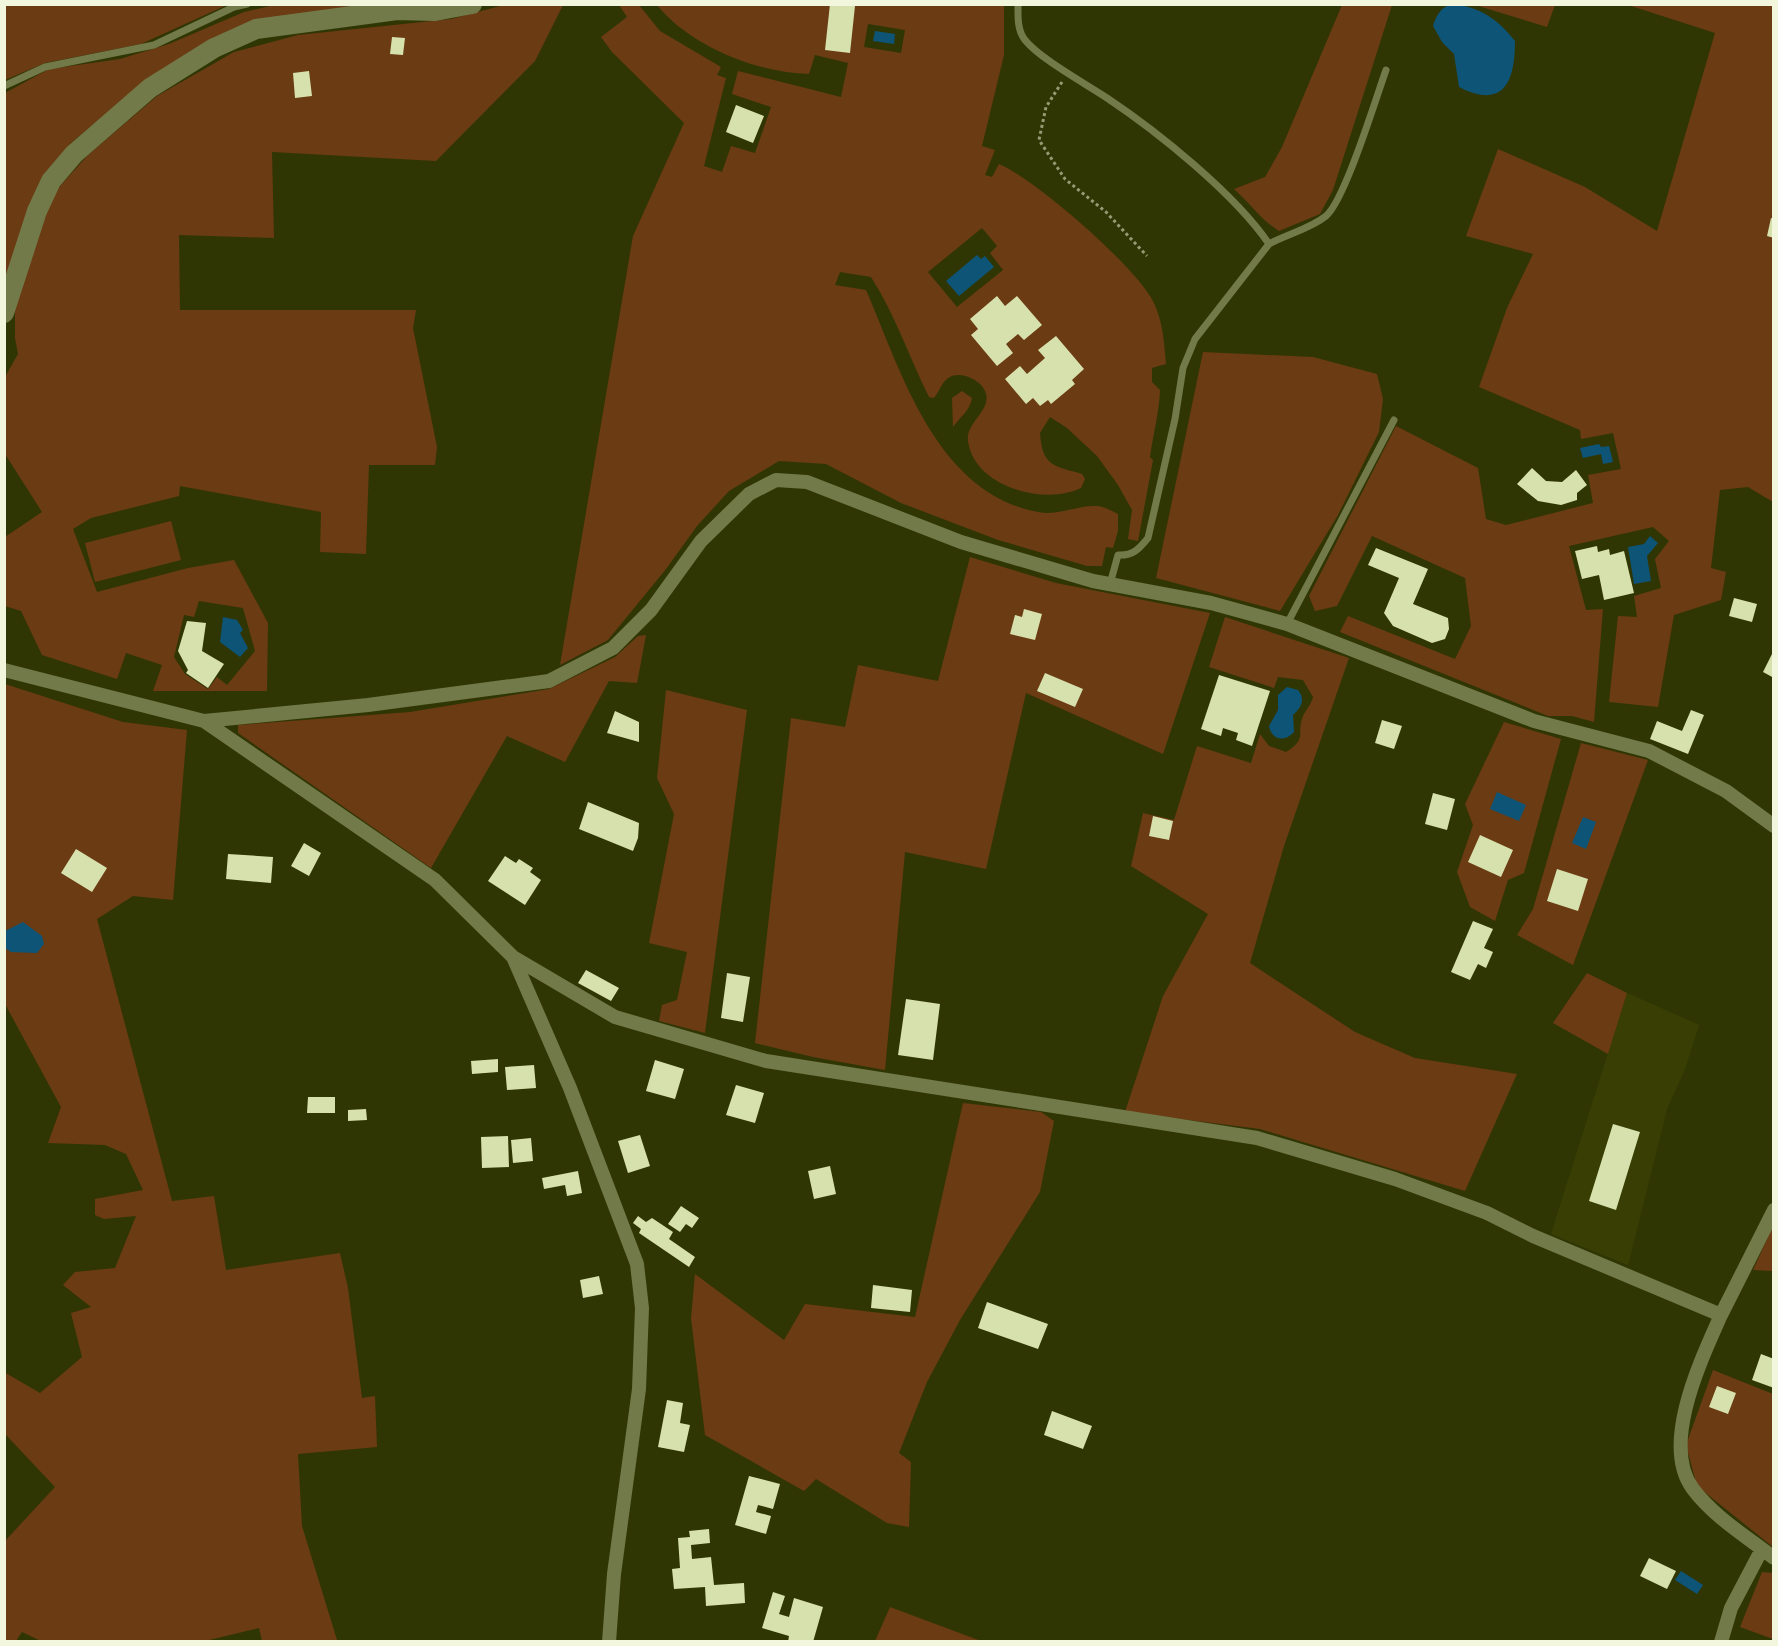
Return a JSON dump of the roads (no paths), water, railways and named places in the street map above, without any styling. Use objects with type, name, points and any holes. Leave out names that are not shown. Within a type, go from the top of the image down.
[{"type":"street","points":[[4,313],[37,211],[51,182],[74,154],[150,88],[214,48],[256,29],[397,10],[435,11],[472,4]]},
{"type":"street","points":[[4,670],[204,721],[368,705],[549,681],[613,648],[651,610],[701,541],[731,509],[749,494],[776,480],[807,482],[961,542],[1110,584],[1211,603],[1287,624],[1534,721],[1649,750],[1726,791],[1773,826]]},
{"type":"street","points":[[204,721],[435,880],[513,957],[615,1017],[766,1061],[1236,1134],[1296,1148],[1395,1179],[1486,1213],[1533,1236],[1721,1315]]},
{"type":"street","points":[[513,957],[570,1088],[637,1264],[642,1308],[639,1389],[614,1574],[609,1641]]},
{"type":"street","points":[[1773,1210],[1721,1315],[1683,1417],[1679,1453],[1692,1488],[1717,1514],[1773,1558]]},
{"type":"street","points":[[1720,1641],[1731,1608],[1762,1549]]},
{"type":"lane","points":[[4,86],[45,67],[154,45],[234,7],[247,4]]},
{"type":"lane","points":[[1018,4],[1018,22],[1024,39],[1068,73],[1109,99],[1203,174],[1254,222],[1269,244]]},
{"type":"lane","points":[[1110,584],[1118,555],[1137,551],[1148,538],[1175,419],[1183,368],[1195,339],[1269,244],[1300,231],[1328,214],[1366,131],[1386,70]]},
{"type":"lane","points":[[1287,624],[1394,420]]},
{"type":"water","points":[[1452,5],[1470,7],[1487,15],[1515,41],[1513,68],[1509,79],[1504,88],[1496,93],[1487,95],[1474,93],[1459,87],[1454,54],[1442,42],[1433,26],[1440,12]]},
{"type":"water","points":[[875,31],[895,34],[894,44],[873,41]]},
{"type":"water","points":[[977,255],[981,259],[985,256],[994,267],[959,296],[946,281]]},
{"type":"water","points":[[1599,444],[1601,447],[1609,446],[1613,462],[1603,464],[1601,454],[1583,458],[1580,448]]},
{"type":"water","points":[[1650,536],[1658,543],[1647,556],[1651,581],[1634,584],[1628,547],[1644,544]]},
{"type":"water","points":[[223,617],[237,620],[243,630],[240,633],[248,648],[240,657],[220,642]]},
{"type":"water","points":[[1287,687],[1298,690],[1302,700],[1293,715],[1294,732],[1287,737],[1279,738],[1273,735],[1269,726],[1278,710],[1278,695]]},
{"type":"water","points":[[1497,792],[1526,805],[1519,821],[1490,809]]},
{"type":"water","points":[[1583,817],[1596,822],[1586,849],[1572,843]]},
{"type":"water","points":[[23,922],[42,936],[44,944],[37,953],[11,952],[5,948],[5,931]]},
{"type":"water","points":[[1681,1571],[1703,1585],[1697,1594],[1675,1580]]}]
